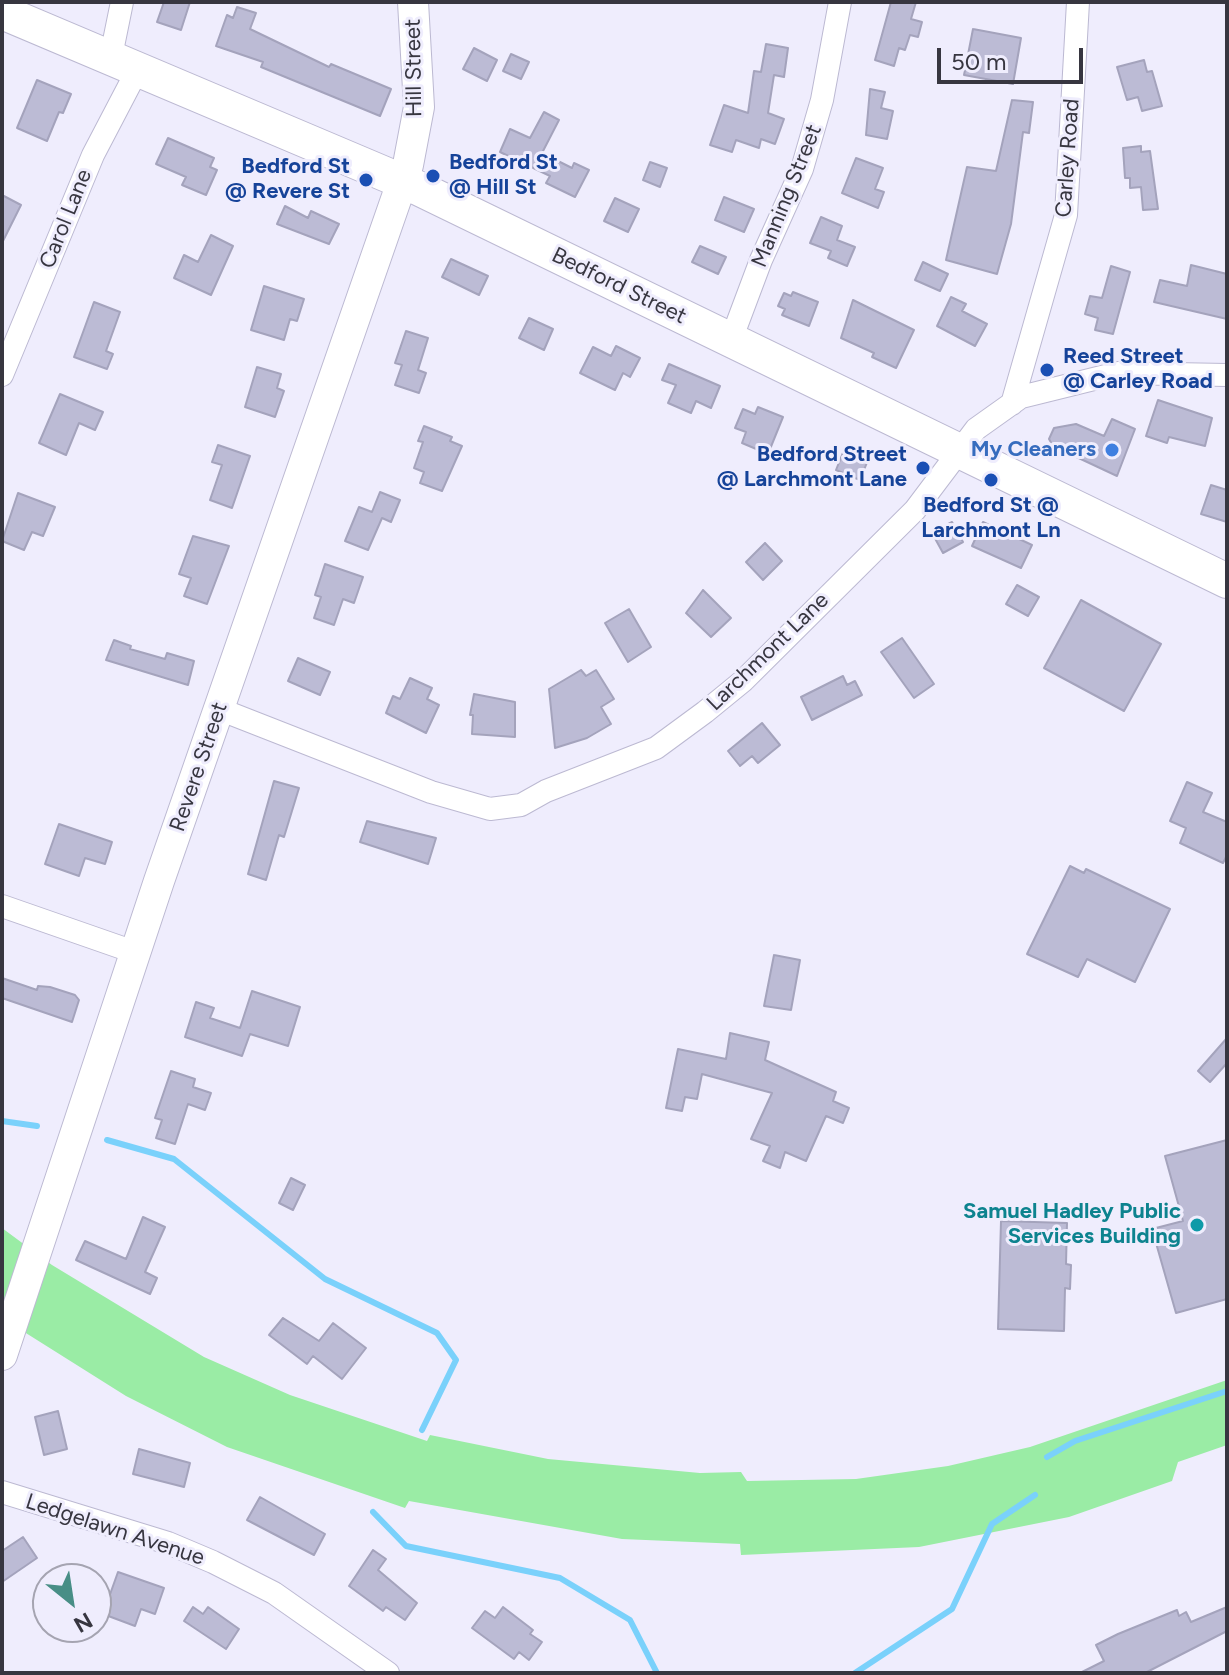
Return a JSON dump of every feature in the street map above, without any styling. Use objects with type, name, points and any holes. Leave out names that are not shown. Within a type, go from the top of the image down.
[{"type":"main road","name":"Bedford Street","points":[[2,12],[402,181],[1227,581]]},
{"type":"street","name":"Carol Lane","points":[[2,375],[93,155],[125,62],[122,2]]},
{"type":"street","name":"Hill Street","points":[[402,181],[419,107],[413,2]]},
{"type":"street","name":"Manning Street","points":[[731,340],[761,260],[802,169],[822,100],[840,2]]},
{"type":"street","name":"Carley Road","points":[[1012,404],[1066,215],[1078,2]]},
{"type":"street","name":"Revere Street","points":[[2,1355],[219,709],[402,181]]},
{"type":"street","name":"Larchmont Lane","points":[[219,709],[431,792],[490,809],[521,805],[546,791],[656,748],[743,681],[915,510],[976,429],[1012,404],[1050,388],[1118,373],[1227,375]]},
{"type":"street","points":[[2,906],[137,953]]},
{"type":"street","name":"Ledgelawn Avenue","points":[[2,1492],[168,1543],[213,1562],[274,1593],[388,1673]]},
{"type":"green space","points":[[2,1228],[52,1265],[204,1357],[290,1395],[427,1441],[430,1435],[548,1459],[700,1473],[741,1472],[747,1481],[856,1479],[948,1466],[1030,1447],[1227,1380],[1227,1445],[1178,1462],[1172,1481],[1069,1517],[919,1547],[741,1555],[740,1544],[622,1539],[409,1501],[405,1508],[227,1447],[126,1396],[2,1318]]},
{"type":"building","points":[[164,2],[190,2],[181,30],[157,22]]},
{"type":"building","points":[[891,2],[916,2],[911,19],[922,22],[918,37],[910,35],[905,50],[899,48],[894,66],[875,60]]},
{"type":"building","points":[[237,7],[256,13],[250,29],[329,67],[331,64],[391,89],[380,116],[261,67],[263,62],[216,46],[227,15],[233,18]]},
{"type":"building","points":[[973,29],[1021,38],[1013,84],[964,75]]},
{"type":"building","points":[[766,44],[788,48],[784,77],[774,75],[768,113],[784,119],[775,144],[761,139],[759,148],[736,140],[732,152],[710,145],[724,105],[748,113],[754,71],[761,72]]},
{"type":"building","points":[[474,48],[497,60],[487,81],[463,69]]},
{"type":"building","points":[[511,54],[529,62],[521,79],[503,71]]},
{"type":"building","points":[[1144,60],[1147,72],[1152,71],[1162,106],[1142,111],[1138,97],[1127,100],[1117,67]]},
{"type":"building","points":[[37,80],[71,94],[63,113],[59,112],[47,141],[17,128]]},
{"type":"building","points":[[870,89],[885,92],[881,108],[893,111],[887,139],[866,135]]},
{"type":"building","points":[[1012,100],[1033,102],[1029,133],[1023,132],[1011,224],[997,274],[946,260],[967,167],[996,171]]},
{"type":"building","points":[[544,112],[559,120],[542,153],[572,168],[574,163],[589,170],[575,197],[546,183],[550,176],[500,152],[510,129],[530,138]]},
{"type":"building","points":[[168,138],[214,158],[210,167],[217,170],[206,195],[182,185],[186,177],[156,164]]},
{"type":"building","points":[[1141,146],[1141,152],[1150,151],[1158,209],[1143,210],[1141,187],[1130,188],[1130,178],[1125,178],[1123,148]]},
{"type":"building","points":[[856,158],[883,168],[875,189],[884,192],[878,208],[842,193]]},
{"type":"building","points":[[650,162],[667,168],[660,187],[643,180]]},
{"type":"building","points":[[2,195],[21,205],[2,243]]},
{"type":"building","points":[[724,197],[754,209],[744,232],[715,220]]},
{"type":"building","points":[[615,198],[639,209],[628,232],[604,221]]},
{"type":"building","points":[[285,206],[308,218],[311,211],[339,224],[329,244],[277,224]]},
{"type":"building","points":[[821,217],[842,226],[837,240],[855,247],[847,266],[828,258],[831,251],[810,243]]},
{"type":"building","points":[[211,235],[233,246],[211,295],[174,278],[184,255],[198,262]]},
{"type":"building","points":[[700,246],[726,257],[718,274],[692,262]]},
{"type":"building","points":[[451,259],[488,276],[479,295],[442,277]]},
{"type":"building","points":[[923,262],[948,274],[940,291],[915,280]]},
{"type":"building","points":[[1191,265],[1227,274],[1227,319],[1154,302],[1160,280],[1187,286]]},
{"type":"building","points":[[1111,266],[1130,272],[1113,334],[1095,330],[1098,318],[1085,314],[1090,296],[1102,298]]},
{"type":"building","points":[[264,286],[304,299],[297,321],[290,319],[284,340],[251,330]]},
{"type":"building","points":[[793,292],[818,302],[809,326],[782,315],[785,309],[778,306],[784,293],[791,296]]},
{"type":"building","points":[[951,297],[966,304],[962,311],[987,324],[975,346],[937,326]]},
{"type":"building","points":[[853,300],[914,330],[896,368],[872,357],[874,353],[841,338]]},
{"type":"building","points":[[94,302],[120,312],[106,351],[113,354],[107,369],[74,357]]},
{"type":"building","points":[[529,318],[553,329],[544,350],[519,338]]},
{"type":"building","points":[[406,331],[428,338],[418,370],[426,373],[419,393],[395,385],[402,365],[395,363]]},
{"type":"building","points":[[616,346],[640,358],[630,377],[623,373],[615,390],[580,373],[593,347],[611,356]]},
{"type":"building","points":[[669,364],[720,386],[711,408],[696,401],[691,413],[668,403],[676,385],[662,380]]},
{"type":"building","points":[[257,367],[281,374],[277,388],[284,391],[275,417],[245,407]]},
{"type":"building","points":[[60,394],[103,412],[95,430],[79,423],[66,455],[39,443]]},
{"type":"building","points":[[1158,400],[1212,418],[1205,446],[1169,437],[1167,443],[1146,436]]},
{"type":"building","points":[[758,407],[783,417],[768,454],[742,443],[746,432],[735,428],[743,409],[755,414]]},
{"type":"building","points":[[1112,419],[1135,429],[1117,476],[1053,446],[1049,439],[1054,428],[1076,424],[1104,436]]},
{"type":"building","points":[[424,426],[452,437],[450,441],[462,446],[442,491],[420,483],[424,472],[414,468],[423,442],[418,441]]},
{"type":"building","points":[[218,445],[250,456],[232,508],[210,500],[222,465],[212,462]]},
{"type":"building","points":[[844,450],[868,460],[860,480],[836,470]]},
{"type":"building","points":[[1211,485],[1227,490],[1227,522],[1201,514]]},
{"type":"building","points":[[380,492],[400,500],[391,522],[382,518],[368,550],[345,541],[359,507],[372,512]]},
{"type":"building","points":[[18,493],[55,507],[43,536],[32,532],[24,550],[2,541]]},
{"type":"building","points":[[952,522],[963,542],[943,553],[932,533]]},
{"type":"building","points":[[983,522],[1032,545],[1021,568],[972,546]]},
{"type":"building","points":[[193,536],[229,546],[207,604],[184,596],[191,578],[179,574]]},
{"type":"building","points":[[765,543],[782,561],[763,580],[746,562]]},
{"type":"building","points":[[325,564],[363,577],[354,603],[343,599],[334,625],[314,618],[321,597],[315,595]]},
{"type":"building","points":[[1017,585],[1039,597],[1028,616],[1006,604]]},
{"type":"building","points":[[703,590],[731,618],[711,637],[686,613]]},
{"type":"building","points":[[1081,600],[1161,644],[1124,711],[1044,668]]},
{"type":"building","points":[[629,609],[651,647],[628,662],[605,623]]},
{"type":"building","points":[[902,638],[934,684],[914,698],[881,652]]},
{"type":"building","points":[[114,640],[131,646],[130,649],[165,659],[167,653],[194,661],[188,685],[106,660]]},
{"type":"building","points":[[298,658],[330,672],[320,695],[288,681]]},
{"type":"building","points":[[581,670],[586,676],[596,670],[614,699],[601,707],[611,724],[587,738],[555,748],[549,689]]},
{"type":"building","points":[[843,676],[847,685],[855,681],[862,695],[812,720],[801,697]]},
{"type":"building","points":[[410,678],[432,688],[427,699],[439,705],[426,733],[386,713],[393,696],[400,699]]},
{"type":"building","points":[[474,694],[515,702],[515,737],[472,734],[473,715],[470,715]]},
{"type":"building","points":[[762,723],[780,745],[758,763],[752,756],[740,766],[728,751]]},
{"type":"building","points":[[274,781],[299,788],[284,837],[279,835],[266,880],[248,874]]},
{"type":"building","points":[[1187,782],[1212,793],[1203,812],[1227,822],[1227,855],[1223,863],[1180,843],[1186,828],[1170,821]]},
{"type":"building","points":[[367,821],[436,838],[428,864],[360,842]]},
{"type":"building","points":[[59,824],[112,842],[105,864],[85,858],[79,876],[45,864]]},
{"type":"building","points":[[1070,866],[1084,873],[1086,869],[1170,909],[1135,982],[1087,959],[1078,977],[1027,954]]},
{"type":"building","points":[[774,955],[800,960],[791,1010],[764,1006]]},
{"type":"building","points":[[2,978],[37,990],[38,986],[50,987],[75,995],[79,1000],[72,1022],[2,998]]},
{"type":"building","points":[[252,991],[300,1007],[288,1046],[250,1034],[242,1056],[185,1037],[196,1002],[214,1008],[210,1018],[240,1028]]},
{"type":"building","points":[[730,1033],[769,1042],[765,1060],[836,1092],[833,1101],[849,1108],[843,1123],[826,1116],[806,1161],[785,1152],[780,1168],[763,1161],[770,1146],[751,1139],[772,1093],[702,1074],[697,1099],[685,1097],[682,1111],[666,1108],[678,1049],[726,1059]]},
{"type":"building","points":[[1227,1038],[1227,1063],[1210,1082],[1198,1071]]},
{"type":"building","points":[[171,1071],[195,1079],[193,1087],[211,1093],[205,1110],[188,1104],[175,1144],[156,1138],[162,1120],[155,1118]]},
{"type":"building","name":"Samuel Hadley Public Services Building","points":[[1227,1140],[1227,1299],[1176,1313],[1152,1229],[1183,1221],[1165,1156]]},
{"type":"building","points":[[291,1178],[305,1185],[293,1210],[279,1203]]},
{"type":"building","points":[[143,1217],[165,1227],[145,1272],[157,1278],[150,1294],[76,1260],[85,1241],[126,1259]]},
{"type":"building","points":[[1001,1221],[1067,1223],[1066,1264],[1071,1265],[1070,1289],[1065,1288],[1064,1331],[998,1329]]},
{"type":"building","points":[[283,1318],[319,1341],[333,1323],[366,1348],[342,1379],[313,1356],[307,1364],[269,1335]]},
{"type":"building","points":[[58,1411],[67,1449],[44,1455],[35,1417]]},
{"type":"building","points":[[139,1449],[190,1463],[184,1487],[133,1474]]},
{"type":"building","points":[[260,1497],[325,1534],[314,1555],[247,1520]]},
{"type":"building","points":[[23,1537],[37,1558],[2,1582],[2,1551]]},
{"type":"building","points":[[373,1550],[386,1559],[378,1570],[417,1603],[405,1620],[386,1607],[383,1611],[349,1586]]},
{"type":"building","points":[[118,1572],[164,1588],[155,1614],[141,1609],[135,1626],[112,1617],[112,1589]]},
{"type":"building","points":[[193,1607],[203,1614],[208,1607],[239,1629],[226,1649],[184,1621]]},
{"type":"building","points":[[503,1607],[533,1630],[530,1634],[542,1642],[529,1660],[519,1652],[514,1659],[472,1628],[485,1611],[495,1618]]},
{"type":"building","points":[[1227,1607],[1227,1631],[1145,1673],[1080,1673],[1104,1661],[1096,1645],[1118,1634],[1177,1610],[1179,1616],[1186,1612],[1191,1622]]},
{"type":"waterway","points":[[2,1121],[37,1126]]},
{"type":"waterway","points":[[107,1140],[174,1159],[325,1279],[437,1333],[456,1360],[422,1430]]},
{"type":"waterway","points":[[1047,1457],[1075,1441],[1227,1391]]},
{"type":"waterway","points":[[855,1673],[952,1609],[992,1524],[1035,1495]]},
{"type":"waterway","points":[[373,1512],[406,1546],[560,1578],[630,1620],[657,1673]]},
{"type":"place","name":"Bedford St @ Hill St","points":[[433,176]]},
{"type":"place","name":"Bedford St @ Revere St","points":[[366,180]]},
{"type":"place","name":"Reed Street @ Carley Road","points":[[1047,370]]},
{"type":"place","name":"My Cleaners","points":[[1112,450]]},
{"type":"place","name":"Bedford Street @ Larchmont Lane","points":[[923,468]]},
{"type":"place","name":"Bedford St @ Larchmont Ln","points":[[991,480]]},
{"type":"place","name":"Samuel Hadley Public Services Building","points":[[1197,1225]]}]
